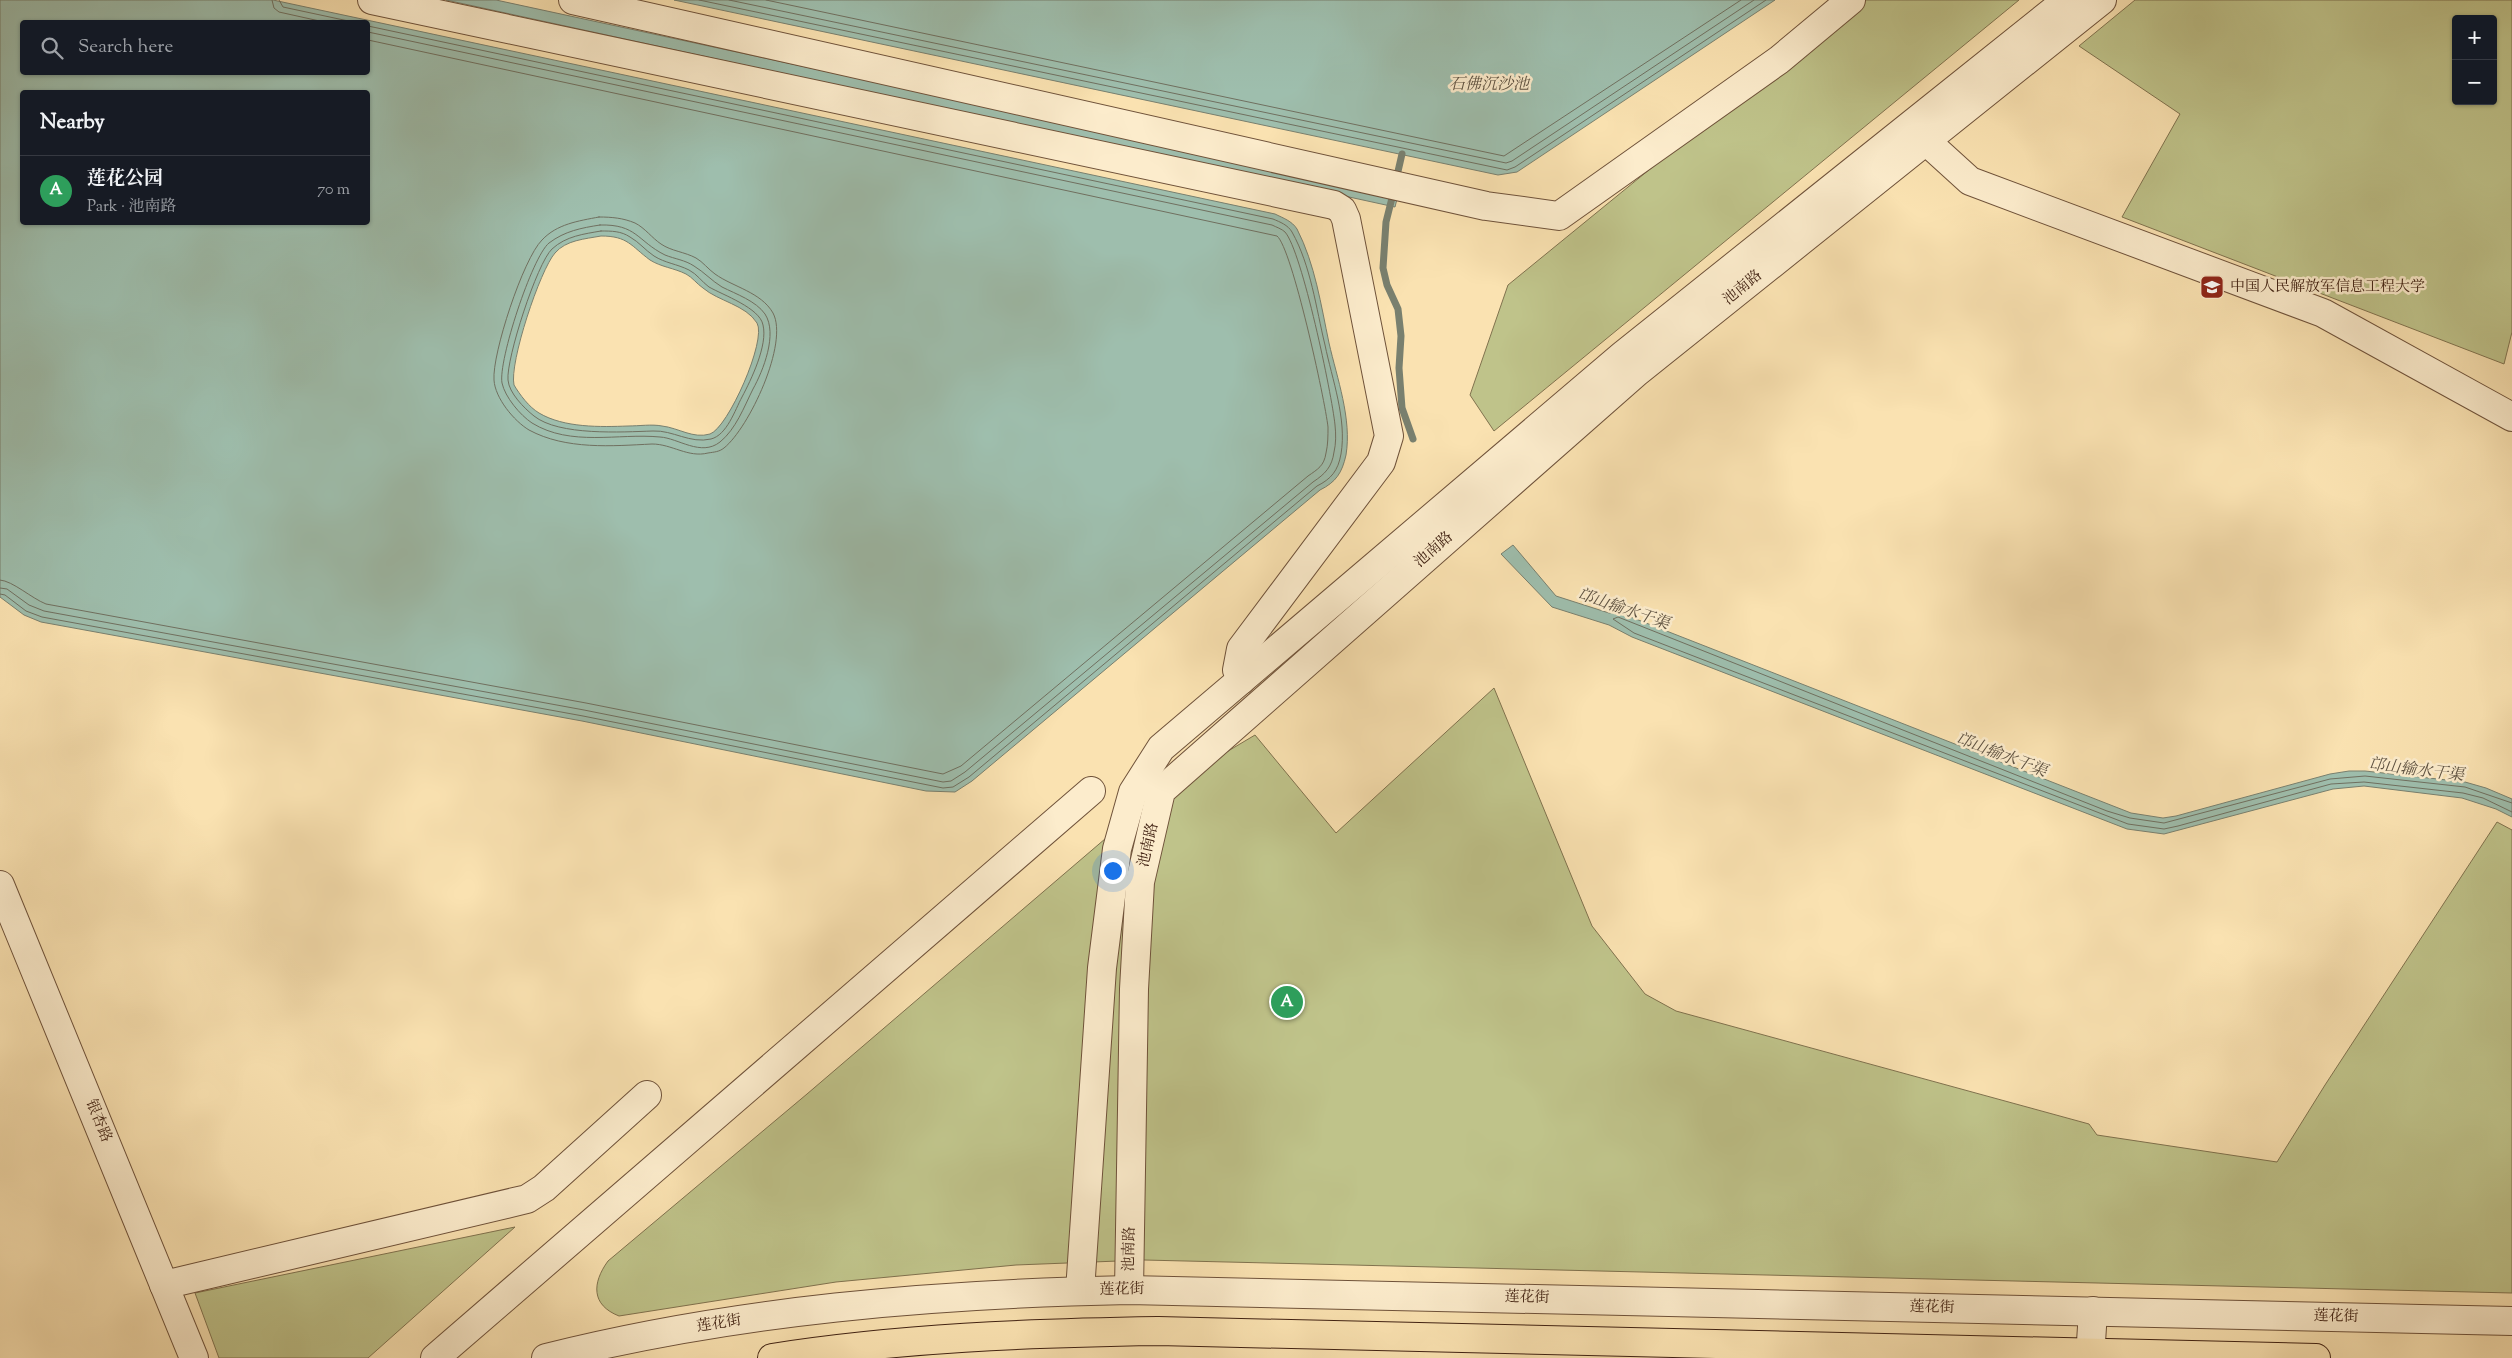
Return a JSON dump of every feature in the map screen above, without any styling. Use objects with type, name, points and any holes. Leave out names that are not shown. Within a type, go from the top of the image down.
[{"type":"main road","points":[[772,1358],[861,1347],[1032,1333],[1158,1331],[2090,1355],[2316,1358]]},
{"type":"street","points":[[372,0],[1324,202],[1342,210],[1346,219],[1389,436],[1382,462],[1240,648],[1237,670],[1242,680]]},
{"type":"street","points":[[573,0],[1486,206],[1559,216],[1779,60],[1851,0]]},
{"type":"street","name":"池南路","points":[[1080,1291],[1102,968],[1117,848],[1133,792],[1161,748],[1623,355],[2067,0]]},
{"type":"street","name":"池南路","points":[[1129,1290],[1134,989],[1140,882],[1161,791],[1637,372],[2102,0]]},
{"type":"street","points":[[1926,141],[1970,181],[2323,313],[2512,417]]},
{"type":"street","points":[[435,1358],[1091,791]]},
{"type":"street","name":"银杏路","points":[[0,884],[194,1358]]},
{"type":"street","points":[[164,1284],[527,1199],[544,1188],[647,1095]]},
{"type":"street","name":"莲花街","points":[[546,1358],[695,1328],[798,1312],[961,1296],[1129,1290],[2512,1321]]},
{"type":"street","points":[[2090,1355],[2093,1311]]},
{"type":"green space","points":[[1857,0],[2019,0],[1494,431],[1470,395],[1508,285]]},
{"type":"green space","points":[[2135,0],[2512,0],[2512,332],[2504,364],[2122,217],[2180,114],[2079,46]]},
{"type":"green space","points":[[1494,688],[1592,926],[1645,994],[1676,1011],[2089,1124],[2097,1135],[2277,1162],[2325,1085],[2497,822],[2512,830],[2512,1293],[1144,1260],[1016,1265],[836,1282],[619,1316],[603,1306],[597,1293],[597,1285],[599,1277],[608,1261],[807,1094],[1161,791],[1255,735],[1336,833]]},
{"type":"green space","points":[[515,1227],[368,1358],[219,1358],[195,1293]]},
{"type":"water","points":[[0,0],[273,0],[367,20],[20,20],[20,75],[370,75],[370,21],[1275,214],[1295,226],[1308,256],[1317,285],[1345,413],[1347,427],[1346,455],[1340,472],[1330,484],[1320,490],[972,781],[955,792],[926,791],[582,721],[41,622],[24,615],[0,597]],"holes":[[[601,236],[610,236],[623,240],[650,260],[688,275],[709,292],[739,307],[757,323],[759,332],[756,347],[744,383],[726,417],[718,428],[710,434],[692,434],[658,425],[583,426],[560,422],[535,410],[514,385],[516,357],[527,317],[549,263],[555,253],[565,245]]]},
{"type":"water","points":[[446,0],[496,0],[1398,195],[1395,207]]},
{"type":"water","name":"石佛沉沙池","points":[[674,0],[1775,0],[1517,172],[1498,175]]},
{"type":"water","points":[[1513,545],[1556,596],[1609,613],[1618,612],[2131,813],[2163,818],[2176,816],[2330,774],[2365,771],[2465,782],[2486,788],[2512,799],[2512,817],[2496,809],[2462,798],[2364,786],[2333,789],[2164,834],[2127,829],[1632,637],[1609,625],[1552,607],[1501,554]]},
{"type":"waterway","points":[[1396,180],[1402,154]]},
{"type":"waterway","points":[[1392,198],[1386,222],[1383,268],[1387,285],[1398,309],[1401,336],[1399,368],[1402,408],[1413,439]]},
{"type":"place","name":"中国人民解放军信息工程大学","points":[[2212,287]]},
{"type":"place","name":"莲花公园","points":[[1287,1002]]},
{"type":"water label","name":"邙山输水干渠","points":[[1623,610]]},
{"type":"water label","name":"邙山输水干渠","points":[[2001,756]]},
{"type":"water label","name":"邙山输水干渠","points":[[2416,771]]}]
